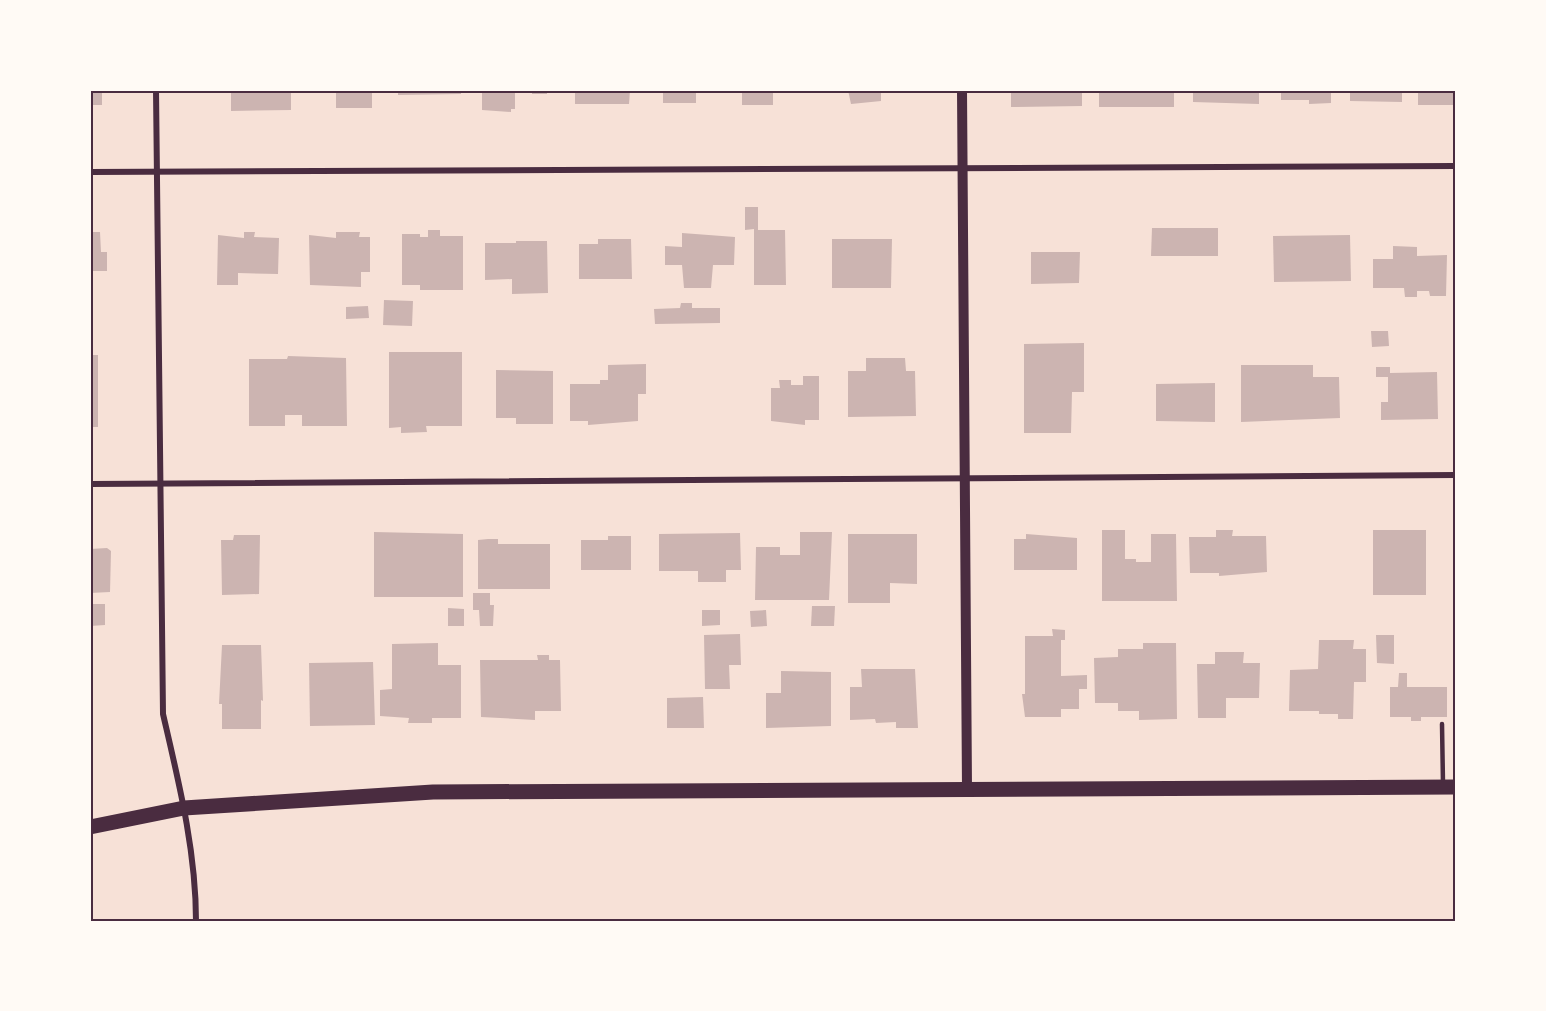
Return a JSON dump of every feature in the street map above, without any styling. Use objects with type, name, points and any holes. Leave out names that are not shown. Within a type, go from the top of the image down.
[{"type":"main road","points":[[90,827],[184,808],[444,791],[1449,787]]},
{"type":"street","points":[[156,90],[164,714],[184,808],[196,886],[196,921]]},
{"type":"street","points":[[962,90],[967,789]]},
{"type":"street","points":[[90,172],[1456,166]]},
{"type":"street","points":[[90,484],[1456,475]]},
{"type":"lane","points":[[1442,724],[1449,787]]},
{"type":"building","points":[[90,90],[102,90],[102,105],[90,105]]},
{"type":"building","points":[[231,90],[291,90],[291,110],[231,111]]},
{"type":"building","points":[[336,90],[372,90],[372,108],[336,108]]},
{"type":"building","points":[[398,90],[461,90],[461,94],[398,95]]},
{"type":"building","points":[[482,90],[515,90],[515,109],[511,109],[511,112],[482,110]]},
{"type":"building","points":[[532,90],[547,90],[547,94],[532,94]]},
{"type":"building","points":[[575,90],[630,90],[629,104],[575,104]]},
{"type":"building","points":[[663,90],[696,90],[696,103],[663,103]]},
{"type":"building","points":[[742,90],[773,90],[773,105],[742,105]]},
{"type":"building","points":[[848,90],[881,90],[881,101],[851,104]]},
{"type":"building","points":[[1011,90],[1082,90],[1082,106],[1011,107]]},
{"type":"building","points":[[1099,90],[1174,90],[1174,107],[1099,107]]},
{"type":"building","points":[[1193,90],[1259,90],[1259,104],[1193,102]]},
{"type":"building","points":[[1281,90],[1331,90],[1331,103],[1309,104],[1309,100],[1281,100]]},
{"type":"building","points":[[1350,90],[1402,90],[1402,102],[1350,101]]},
{"type":"building","points":[[1418,90],[1456,90],[1456,105],[1418,105]]},
{"type":"building","points":[[745,207],[758,207],[758,230],[785,230],[786,285],[754,285],[754,229],[745,230]]},
{"type":"building","points":[[1152,228],[1218,228],[1218,256],[1151,256]]},
{"type":"building","points":[[428,230],[440,230],[440,236],[463,236],[463,290],[420,290],[420,285],[402,285],[402,234],[420,234],[420,237],[428,237]]},
{"type":"building","points":[[90,232],[100,232],[101,252],[107,252],[107,271],[90,271]]},
{"type":"building","points":[[244,232],[255,232],[254,237],[279,238],[278,274],[238,273],[238,285],[217,285],[218,235],[244,238]]},
{"type":"building","points":[[336,232],[360,232],[359,237],[370,237],[370,272],[361,272],[361,287],[310,285],[309,235],[336,238]]},
{"type":"building","points":[[682,233],[735,237],[734,265],[713,265],[711,288],[684,288],[682,265],[665,265],[665,246],[682,247]]},
{"type":"building","points":[[1350,235],[1351,281],[1274,282],[1273,236]]},
{"type":"building","points":[[598,239],[631,239],[632,279],[579,279],[579,244],[598,244]]},
{"type":"building","points":[[832,239],[892,239],[891,288],[832,288]]},
{"type":"building","points":[[516,241],[547,241],[548,293],[512,294],[512,279],[485,280],[485,243],[516,243]]},
{"type":"building","points":[[1393,246],[1417,247],[1417,256],[1447,255],[1446,296],[1430,296],[1429,291],[1417,291],[1417,297],[1405,297],[1404,288],[1373,288],[1373,259],[1393,259]]},
{"type":"building","points":[[1031,252],[1080,252],[1079,283],[1031,284]]},
{"type":"building","points":[[384,300],[413,301],[412,326],[383,325]]},
{"type":"building","points":[[681,303],[692,303],[692,308],[720,308],[720,323],[655,324],[654,309],[680,308]]},
{"type":"building","points":[[368,306],[369,318],[346,319],[346,307]]},
{"type":"building","points":[[1371,331],[1388,331],[1389,346],[1372,347]]},
{"type":"building","points":[[1084,343],[1084,392],[1072,392],[1071,433],[1024,433],[1024,344]]},
{"type":"building","points":[[389,352],[462,352],[462,426],[426,426],[427,432],[401,433],[401,427],[389,428]]},
{"type":"building","points":[[90,355],[98,355],[98,427],[90,427]]},
{"type":"building","points":[[288,356],[346,358],[347,426],[302,426],[302,415],[285,415],[285,426],[249,426],[249,359],[287,359]]},
{"type":"building","points":[[866,358],[905,358],[906,371],[915,371],[916,416],[848,417],[848,371],[866,371]]},
{"type":"building","points":[[646,364],[646,394],[638,394],[638,421],[588,425],[588,421],[570,421],[570,384],[600,384],[600,380],[608,380],[608,365]]},
{"type":"building","points":[[1241,365],[1313,365],[1313,377],[1339,377],[1340,418],[1241,422]]},
{"type":"building","points":[[1376,367],[1390,367],[1390,373],[1437,372],[1438,419],[1381,420],[1381,402],[1388,402],[1388,377],[1376,377]]},
{"type":"building","points":[[496,370],[553,371],[553,424],[516,424],[516,418],[496,418]]},
{"type":"building","points":[[803,376],[819,376],[819,420],[805,420],[805,425],[771,421],[771,388],[780,388],[779,380],[791,380],[791,385],[803,385]]},
{"type":"building","points":[[1215,383],[1215,422],[1156,421],[1156,384]]},
{"type":"building","points":[[1102,530],[1125,530],[1125,559],[1136,559],[1136,562],[1151,562],[1151,534],[1176,534],[1177,601],[1102,601]]},
{"type":"building","points":[[1216,530],[1233,530],[1232,536],[1266,536],[1267,572],[1219,576],[1219,573],[1190,573],[1189,537],[1216,537]]},
{"type":"building","points":[[1373,530],[1426,530],[1426,595],[1373,595]]},
{"type":"building","points":[[374,532],[463,534],[463,597],[374,597]]},
{"type":"building","points":[[800,532],[832,532],[829,600],[755,600],[756,547],[780,547],[780,555],[800,555]]},
{"type":"building","points":[[740,533],[741,570],[726,570],[726,582],[698,582],[698,571],[659,571],[659,534]]},
{"type":"building","points":[[848,534],[917,534],[917,584],[890,583],[890,603],[848,603]]},
{"type":"building","points":[[1026,534],[1077,538],[1077,570],[1014,570],[1014,539],[1026,539]]},
{"type":"building","points":[[234,535],[260,535],[259,594],[222,595],[221,540],[233,540]]},
{"type":"building","points":[[608,536],[631,536],[631,570],[581,570],[581,540],[608,540]]},
{"type":"building","points":[[498,539],[498,544],[550,544],[550,589],[478,589],[478,540]]},
{"type":"building","points":[[107,548],[111,551],[110,592],[90,593],[90,549]]},
{"type":"building","points":[[473,593],[490,593],[490,605],[494,605],[493,626],[480,626],[479,610],[473,610]]},
{"type":"building","points":[[90,604],[105,604],[105,625],[90,626]]},
{"type":"building","points":[[812,606],[835,606],[834,626],[811,626]]},
{"type":"building","points":[[448,608],[464,609],[464,626],[448,626]]},
{"type":"building","points":[[702,610],[720,610],[720,625],[702,626]]},
{"type":"building","points":[[766,610],[767,626],[751,627],[750,611]]},
{"type":"building","points":[[1052,629],[1065,630],[1065,640],[1061,640],[1061,676],[1087,675],[1087,689],[1079,689],[1079,709],[1061,709],[1061,717],[1025,717],[1022,694],[1025,694],[1025,636],[1053,636]]},
{"type":"building","points":[[740,634],[741,665],[729,665],[730,689],[705,689],[704,635]]},
{"type":"building","points":[[1376,635],[1394,635],[1394,664],[1377,663]]},
{"type":"building","points":[[1319,640],[1354,640],[1353,649],[1366,649],[1366,682],[1354,682],[1353,719],[1338,719],[1338,714],[1319,714],[1319,711],[1289,711],[1290,670],[1318,669]]},
{"type":"building","points":[[438,643],[438,665],[461,665],[461,718],[432,718],[432,723],[408,723],[409,718],[380,716],[380,690],[392,689],[392,644]]},
{"type":"building","points":[[1143,643],[1176,643],[1177,719],[1139,720],[1139,711],[1118,711],[1118,703],[1095,703],[1094,658],[1118,657],[1118,649],[1143,649]]},
{"type":"building","points":[[222,645],[261,645],[263,701],[261,700],[261,729],[222,729],[222,704],[219,704]]},
{"type":"building","points":[[1215,652],[1244,652],[1243,663],[1260,663],[1259,698],[1226,698],[1226,718],[1198,718],[1197,664],[1215,664]]},
{"type":"building","points":[[537,655],[549,655],[549,660],[560,660],[561,711],[535,711],[535,720],[481,717],[480,660],[538,660]]},
{"type":"building","points":[[373,662],[375,725],[310,726],[309,663]]},
{"type":"building","points":[[861,669],[915,669],[918,728],[896,728],[896,722],[876,723],[875,719],[850,720],[850,687],[862,687]]},
{"type":"building","points":[[781,671],[831,672],[831,726],[766,728],[766,693],[781,693]]},
{"type":"building","points":[[1399,673],[1407,673],[1407,687],[1447,687],[1447,717],[1421,717],[1421,721],[1411,721],[1411,717],[1390,717],[1390,687],[1398,687]]},
{"type":"building","points":[[703,697],[704,728],[667,728],[667,698]]}]
